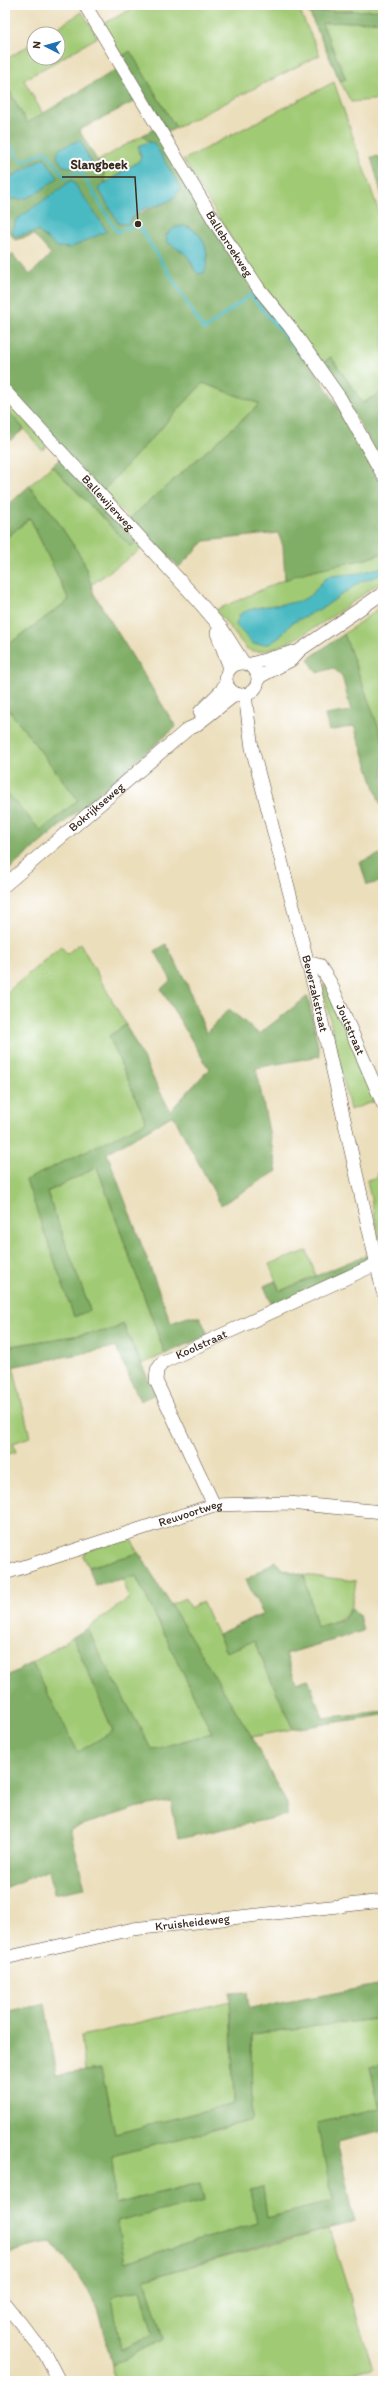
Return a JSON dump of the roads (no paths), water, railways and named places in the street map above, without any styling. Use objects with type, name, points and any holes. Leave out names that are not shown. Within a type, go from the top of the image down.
[{"type":"street","name":"Ballebroekweg","points":[[85,5],[218,227],[259,289],[290,326],[340,398],[383,475]]},
{"type":"street","name":"Ballewijerweg","points":[[5,391],[194,596],[222,629],[247,663]]},
{"type":"street","name":"Bokrijkseweg","points":[[5,885],[188,729],[195,726],[240,694],[257,687],[259,677],[291,660],[300,650],[383,593]]},
{"type":"street","name":"Ballewijerweg","points":[[210,616],[230,668]]},
{"type":"street","name":"Bokrijkseweg","points":[[188,729],[192,721],[222,690],[230,668],[300,650]]},
{"type":"street","points":[[247,663],[255,668],[259,677]]},
{"type":"street","points":[[226,682],[240,694]]},
{"type":"street","name":"Beverzakstraat","points":[[240,694],[252,748],[309,964],[380,1263],[383,1292]]},
{"type":"street","name":"Joutstraat","points":[[309,964],[319,965],[330,982],[383,1104]]},
{"type":"street","name":"Koolstraat","points":[[214,1505],[156,1381],[157,1370],[163,1362],[380,1263]]},
{"type":"street","name":"Reuvoortweg","points":[[5,1573],[214,1505],[289,1503],[383,1512]]},
{"type":"street","name":"Kruisheideweg","points":[[5,1958],[133,1929],[383,1901]]},
{"type":"street","points":[[5,2304],[44,2354],[59,2381]]},
{"type":"water","points":[[80,140],[91,163],[77,168],[63,166],[57,157],[59,149]]},
{"type":"water","points":[[149,142],[154,143],[180,187],[174,197],[169,201],[140,211],[129,224],[119,224],[98,188],[139,161],[141,157],[138,146]]},
{"type":"water","points":[[44,157],[58,178],[27,198],[13,199],[5,197],[5,181]]},
{"type":"water","points":[[72,180],[107,231],[70,248],[57,247],[38,231],[16,236],[12,234],[16,220]]},
{"type":"water","points":[[183,226],[190,228],[201,237],[207,259],[204,273],[199,274],[186,255],[167,242],[166,235],[174,228]]},
{"type":"water","points":[[383,567],[383,574],[360,582],[324,607],[292,623],[280,637],[269,644],[253,644],[236,625],[240,614],[255,608],[287,604],[307,598],[330,576],[360,573]]},
{"type":"waterway","points":[[5,138],[22,162],[46,151],[64,177],[81,172],[117,232],[138,224],[204,330],[250,295],[304,358]]},
{"type":"waterway","points":[[379,477],[383,484]]},
{"type":"place","name":"Slangbeek","points":[[138,224]]}]
